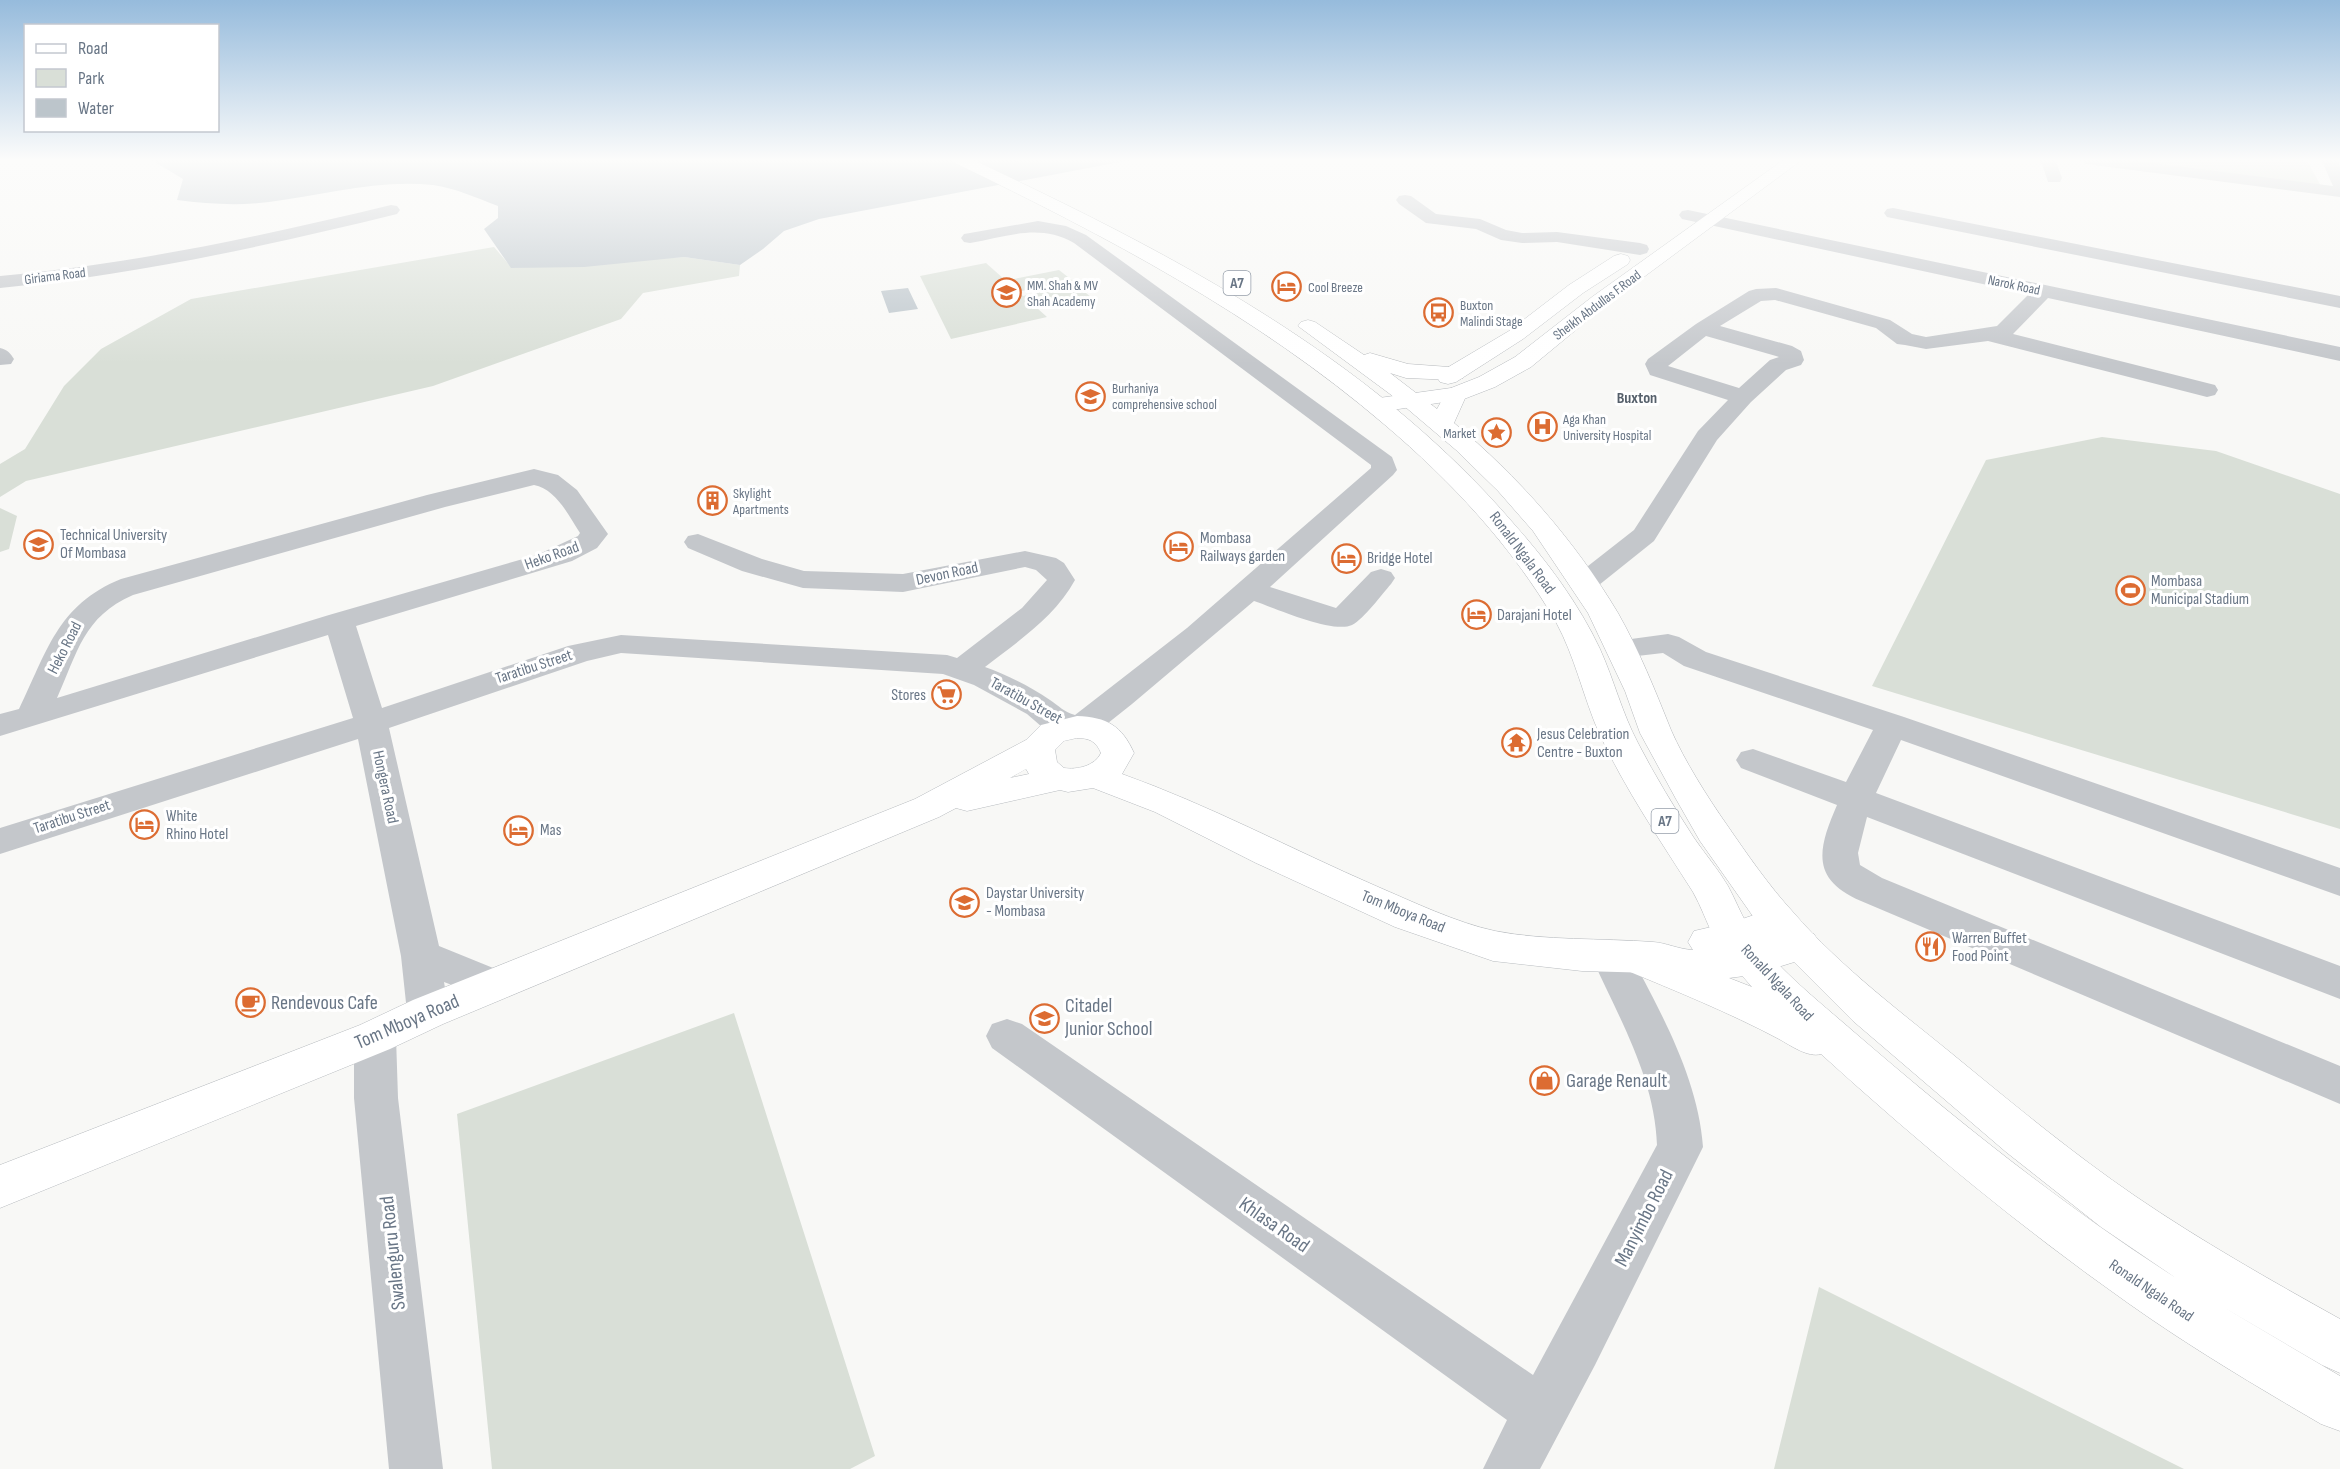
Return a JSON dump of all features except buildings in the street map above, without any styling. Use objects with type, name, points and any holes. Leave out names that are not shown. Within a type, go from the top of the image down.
[{"type":"main road","name":"Ronald Ngala Road","points":[[1104,228],[1235,301],[1388,397],[1451,397],[1486,464],[1527,507],[1584,583],[1603,613],[1641,691],[1656,733],[1693,799],[1713,832],[1789,933],[1868,1010],[2022,1138],[2090,1190],[2165,1244],[2340,1347]]},
{"type":"main road","name":"A7","points":[[1117,228],[1256,294]]},
{"type":"main road","name":"Sheikh Abdullas F.Road","points":[[1451,397],[1495,350],[1541,318],[1576,289],[1670,228]]},
{"type":"main road","name":"Sheikh Abdullas F.Road","points":[[1451,397],[1478,386],[1523,362],[1599,301],[1702,228]]},
{"type":"main road","name":"Ronald Ngala Road","points":[[1293,316],[1348,352],[1517,542],[1544,581],[1588,658],[1614,728],[1637,773],[1684,853],[1713,892],[1743,948],[1815,1023],[1883,1086],[1974,1161],[2088,1248],[2170,1304],[2242,1349],[2340,1405]]},
{"type":"main road","points":[[1348,352],[1386,367],[1406,371],[1451,397]]},
{"type":"main road","name":"Sheikh Abdullas F.Road","points":[[1388,397],[1438,382],[1451,397]]},
{"type":"main road","points":[[1053,733],[1095,733],[1117,751],[1116,760],[1110,768],[1096,777],[1077,781],[1058,779],[927,808],[1038,748],[1053,733]]},
{"type":"main road","name":"Tom Mboya Road","points":[[1095,733],[1167,803]]},
{"type":"main road","points":[[1038,748],[1037,760],[1044,771],[1058,779]]},
{"type":"main road","name":"Tom Mboya Road","points":[[1096,777],[1167,803],[1269,854],[1409,917],[1494,946],[1635,957],[1673,965],[1698,966],[1789,933]]},
{"type":"main road","name":"Tom Mboya Road","points":[[0,1187],[375,1037],[428,1012],[927,808]]},
{"type":"main road","points":[[1635,957],[1745,1002],[1852,1057]]},
{"type":"street","name":"Giriama Road","points":[[0,282],[56,277],[189,256],[314,228]]},
{"type":"street","points":[[970,237],[1028,228]]},
{"type":"street","points":[[1055,228],[1065,230],[1080,239],[1383,462],[1384,470],[1250,590],[1128,692],[1095,733]]},
{"type":"street","points":[[1487,228],[1502,235],[1522,238],[1557,237],[1640,249]]},
{"type":"street","name":"Narok Road","points":[[1748,228],[2340,354]]},
{"type":"street","points":[[1966,228],[2340,302]]},
{"type":"street","points":[[1743,397],[1658,370],[1656,364],[1703,328],[1756,295],[1776,294],[1883,324],[1914,342],[1990,335],[2004,331],[2043,291]]},
{"type":"street","points":[[1584,583],[1644,535],[1707,436],[1743,397],[1778,365],[1793,360],[1793,356],[1784,351],[1703,328]]},
{"type":"street","points":[[1990,335],[2207,390]]},
{"type":"street","name":"Heko Road","points":[[534,477],[549,480],[568,496],[594,534],[591,540],[572,551],[32,716],[76,624],[85,611],[99,600],[131,585],[436,501],[534,477]]},
{"type":"street","name":"Devon Road","points":[[698,542],[770,571],[803,579],[834,582],[903,583],[1025,559],[1046,564],[1054,569],[1061,580],[1054,591],[1038,608],[963,669]]},
{"type":"street","points":[[1250,590],[1328,616],[1343,618],[1382,578]]},
{"type":"street","name":"Hongera Road","points":[[339,621],[371,723],[421,956],[428,1012]]},
{"type":"street","points":[[1620,649],[1668,643],[1695,660],[1892,725],[2340,882]]},
{"type":"street","name":"Taratibu Street","points":[[0,841],[371,723],[579,653],[611,645],[747,651],[947,665],[963,669],[1004,688],[1038,707],[1054,720],[1095,733]]},
{"type":"street","points":[[0,725],[32,716]]},
{"type":"street","points":[[1892,725],[1856,798],[1838,855],[1844,872],[1857,882],[2340,1085]]},
{"type":"street","points":[[1754,760],[2340,983]]},
{"type":"street","points":[[421,956],[494,985]]},
{"type":"street","name":"Manyimbo Road","points":[[1510,1469],[1542,1413],[1680,1147],[1682,1130],[1635,957]]},
{"type":"street","name":"Khlasa Road","points":[[1007,1036],[1542,1413]]},
{"type":"street","name":"Swalenguru Road","points":[[375,1037],[376,1098],[416,1469]]},
{"type":"green space","points":[[494,247],[512,268],[684,257],[740,265],[739,276],[643,293],[621,319],[433,386],[26,481],[0,497],[0,464],[25,449],[64,386],[101,349],[191,299]]},
{"type":"green space","points":[[986,263],[1023,296],[1076,285],[1091,297],[1037,308],[1047,317],[951,339],[920,276]]},
{"type":"green space","points":[[1059,270],[1073,281],[1022,291],[1009,280]]},
{"type":"green space","name":"Mombasa Municipal Stadium","points":[[2102,437],[2216,451],[2340,494],[2340,829],[1872,686],[1986,460]]},
{"type":"green space","points":[[0,508],[17,516],[9,549],[0,552]]},
{"type":"green space","points":[[734,1013],[875,1456],[850,1469],[492,1469],[457,1114]]},
{"type":"green space","points":[[1819,1287],[2184,1469],[1774,1469]]},
{"type":"water","points":[[794,228],[784,231],[740,265],[684,257],[584,267],[511,268],[484,229]]},
{"type":"water","points":[[908,288],[918,309],[889,313],[881,291]]},
{"type":"place","name":"Cool Breeze","points":[[1287,287]]},
{"type":"place","name":"MM. Shah & MV Shah Academy","points":[[1006,293]]},
{"type":"place","name":"Buxton Malindi Stage","points":[[1439,313]]},
{"type":"place","name":"Burhaniya comprehensive school","points":[[1091,396]]},
{"type":"place","name":"Aga Khan University Hospital","points":[[1542,427]]},
{"type":"place","name":"Market","points":[[1497,433]]},
{"type":"place","name":"Skylight Apartments","points":[[712,501]]},
{"type":"place","name":"Technical University Of Mombasa","points":[[39,544]]},
{"type":"place","name":"Mombasa Railways garden","points":[[1179,547]]},
{"type":"place","name":"Bridge Hotel","points":[[1346,558]]},
{"type":"place","name":"Mombasa Municipal Stadium","points":[[2130,590]]},
{"type":"place","name":"Darajani Hotel","points":[[1476,615]]},
{"type":"place","name":"Stores","points":[[947,695]]},
{"type":"place","name":"Jesus Celebration Centre - Buxton","points":[[1516,743]]},
{"type":"place","name":"White Rhino Hotel","points":[[145,825]]},
{"type":"place","name":"Mas","points":[[519,830]]},
{"type":"place","name":"Daystar University - Mombasa","points":[[965,902]]},
{"type":"place","name":"Warren Buffet Food Point","points":[[1931,947]]},
{"type":"place","name":"Rendevous Cafe","points":[[250,1003]]},
{"type":"place","name":"Citadel Junior School","points":[[1044,1018]]},
{"type":"place","name":"Garage Renault","points":[[1545,1081]]},
{"type":"district","name":"Buxton","points":[[1637,398]]}]
